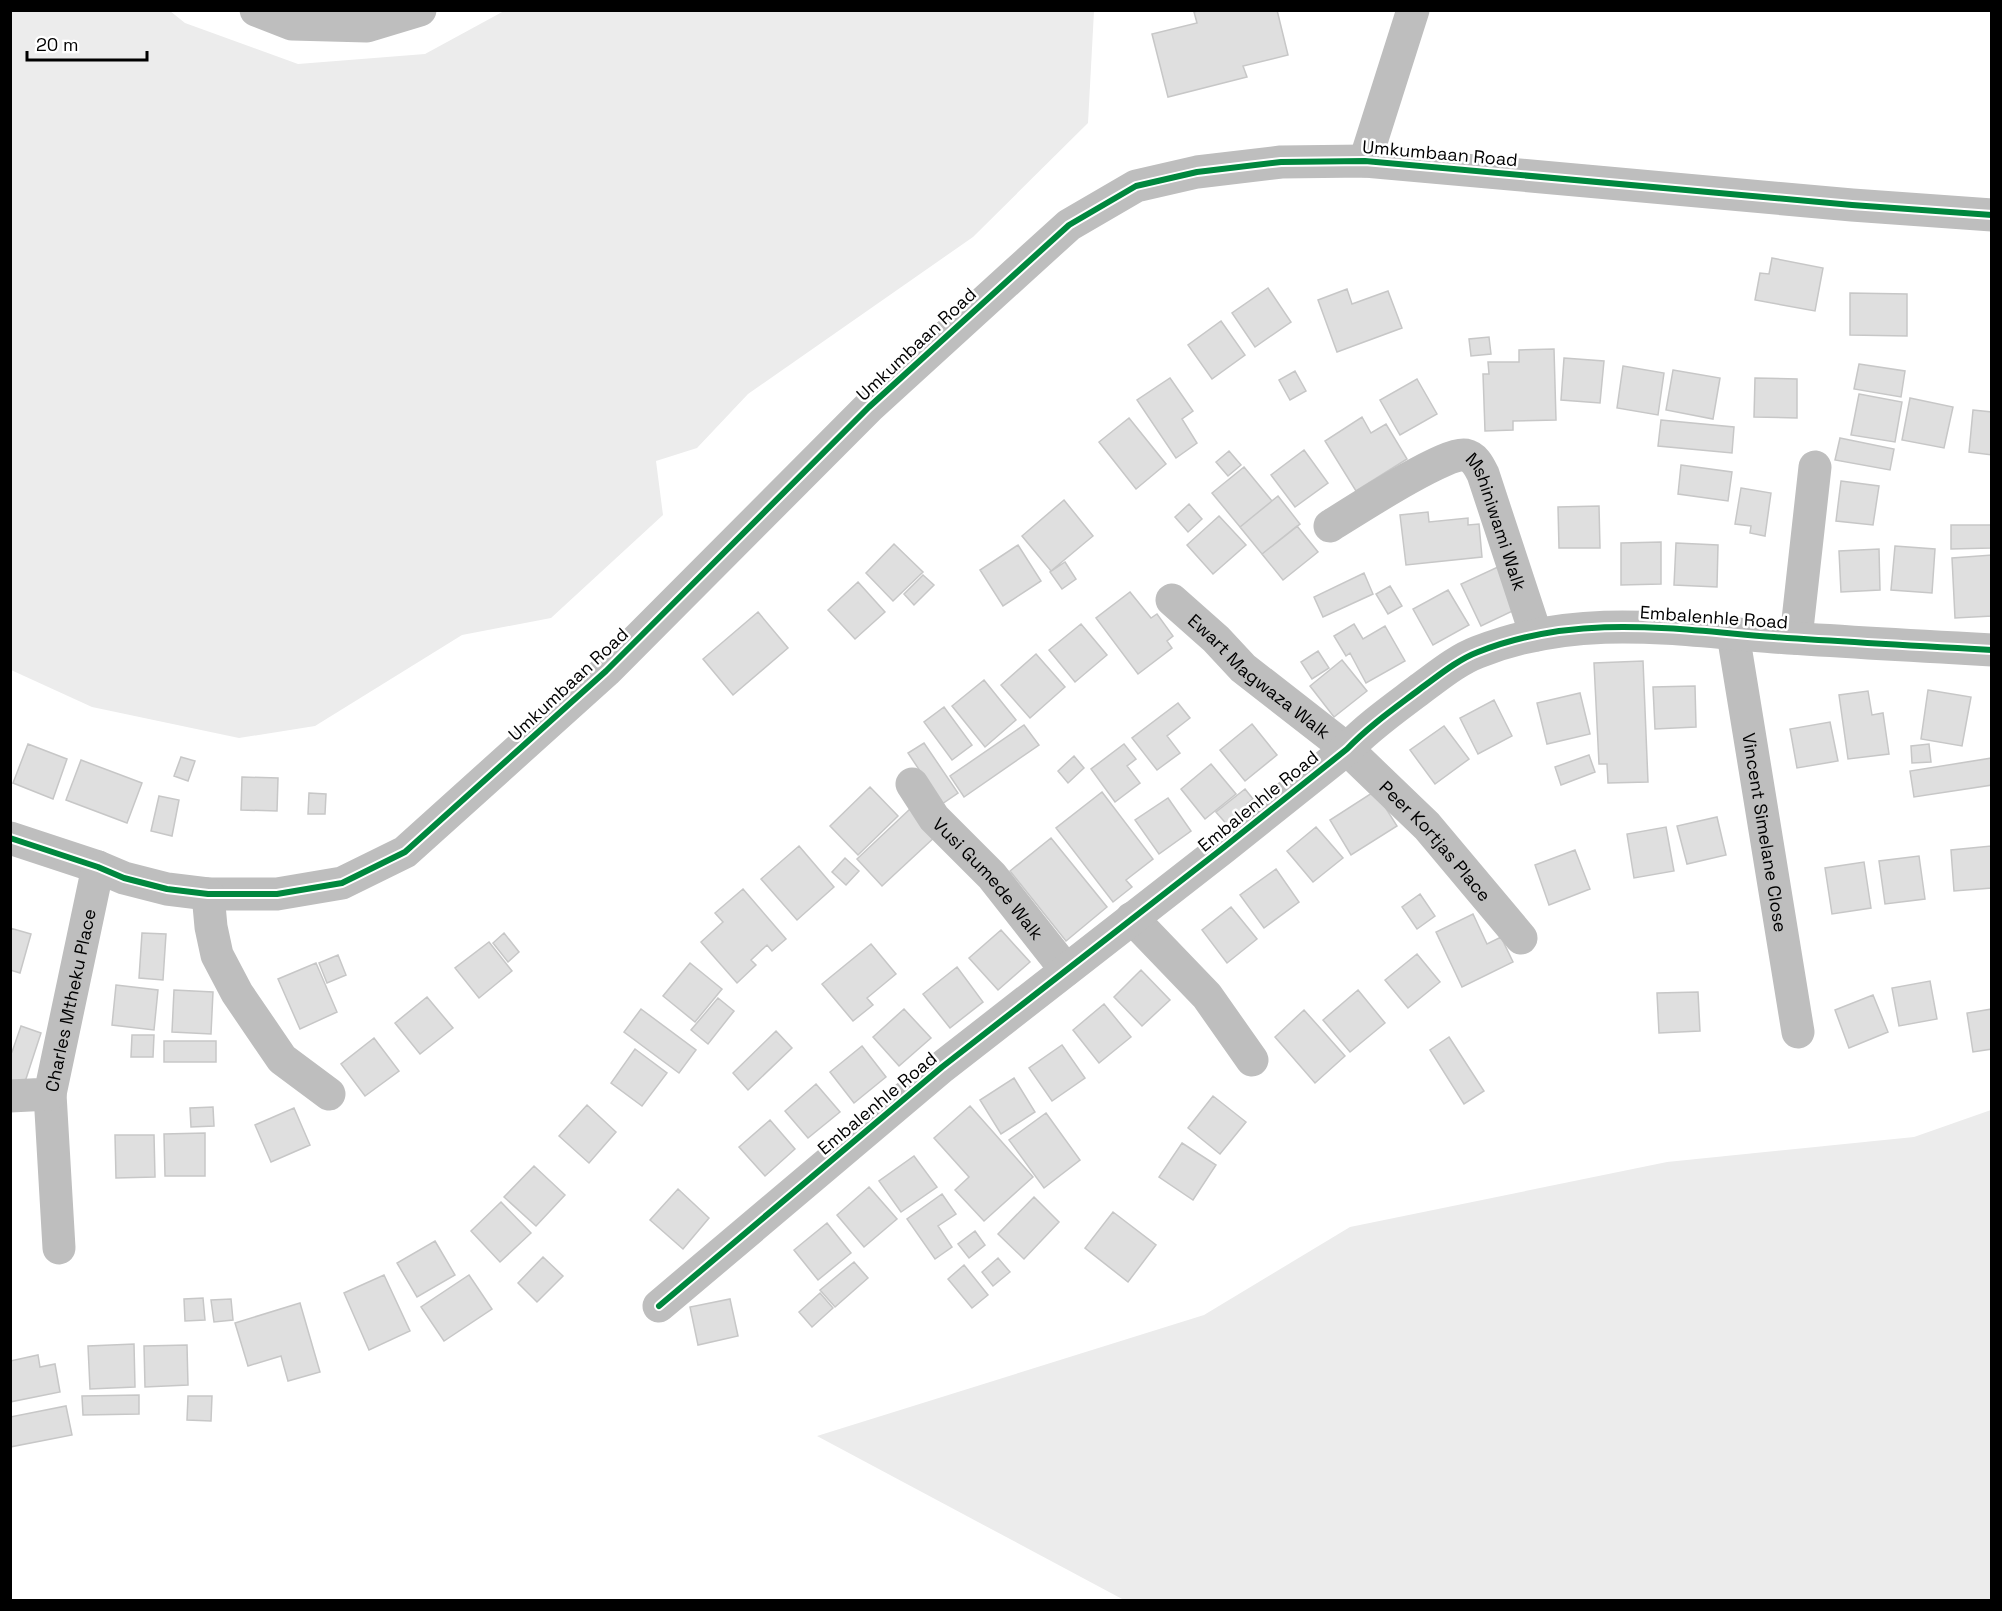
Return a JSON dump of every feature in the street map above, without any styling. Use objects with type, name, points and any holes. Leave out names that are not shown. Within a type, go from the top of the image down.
[{"type":"street","points":[[256,10],[292,24],[367,26],[420,10]]},
{"type":"street","points":[[1365,161],[1413,10]]},
{"type":"street","name":"Umkumbaan Road","points":[[10,838],[124,878],[167,889],[208,894],[277,894],[342,883],[405,852],[606,671],[869,407],[1069,225],[1136,186],[1197,172],[1281,162],[1365,161],[1852,205],[1992,215]]},
{"type":"street","name":"Mshiniwami Walk","points":[[1330,526],[1445,460],[1460,454],[1467,455],[1476,461],[1483,474],[1536,635]]},
{"type":"street","points":[[1796,638],[1815,467]]},
{"type":"street","name":"Ewart Magwaza Walk","points":[[1173,600],[1216,639],[1243,668],[1347,749]]},
{"type":"street","name":"Embalenhle Road","points":[[659,1306],[942,1067],[1347,749],[1374,723],[1439,675],[1475,653],[1536,635],[1566,629],[1626,626],[1992,650]]},
{"type":"street","name":"Vincent Simelane Close","points":[[1733,634],[1798,1032]]},
{"type":"street","name":"Peer Kortjas Place","points":[[1347,749],[1427,826],[1521,938]]},
{"type":"street","name":"Vusi Gumede Walk","points":[[912,784],[934,818],[992,876],[1066,970]]},
{"type":"street","name":"Charles Mtheku Place","points":[[10,1096],[50,1094],[98,867]]},
{"type":"street","points":[[208,894],[211,927],[217,955],[237,993],[282,1059],[329,1094]]},
{"type":"street","points":[[1132,918],[1207,996],[1252,1060]]},
{"type":"street","points":[[50,1094],[59,1248]]},
{"type":"shaded area","points":[[11,10],[170,11],[185,23],[298,64],[425,54],[504,11],[1094,11],[1088,123],[973,237],[748,394],[697,448],[656,461],[663,515],[551,618],[462,635],[315,726],[239,738],[92,707],[11,670]]},
{"type":"shaded area","points":[[1991,1110],[1991,1600],[1124,1600],[817,1436],[1204,1315],[1350,1227],[1667,1162],[1914,1137]]},
{"type":"building","points":[[1201,10],[1277,10],[1288,55],[1243,66],[1247,77],[1168,97],[1152,34],[1197,23],[1194,12]]},
{"type":"building","points":[[1772,258],[1823,268],[1815,311],[1755,300],[1760,273],[1769,274]]},
{"type":"building","points":[[1268,288],[1291,322],[1255,347],[1232,313]]},
{"type":"building","points":[[1347,289],[1352,304],[1388,291],[1402,328],[1337,352],[1318,300]]},
{"type":"building","points":[[1850,293],[1907,294],[1907,336],[1850,335]]},
{"type":"building","points":[[1221,321],[1245,355],[1212,379],[1188,345]]},
{"type":"building","points":[[1489,337],[1491,354],[1471,356],[1469,339]]},
{"type":"building","points":[[1554,349],[1556,420],[1513,421],[1513,430],[1485,431],[1483,374],[1489,374],[1488,362],[1519,362],[1519,350]]},
{"type":"building","points":[[1564,358],[1604,361],[1600,403],[1561,400]]},
{"type":"building","points":[[1859,364],[1905,371],[1901,397],[1854,389]]},
{"type":"building","points":[[1623,366],[1664,373],[1658,415],[1617,408]]},
{"type":"building","points":[[1673,370],[1720,378],[1713,419],[1666,410]]},
{"type":"building","points":[[1295,371],[1306,391],[1290,400],[1279,380]]},
{"type":"building","points":[[1170,378],[1193,411],[1182,419],[1197,443],[1176,458],[1137,400]]},
{"type":"building","points":[[1755,378],[1797,379],[1797,418],[1754,417]]},
{"type":"building","points":[[1417,379],[1437,414],[1400,435],[1380,400]]},
{"type":"building","points":[[1859,394],[1902,402],[1895,442],[1851,435]]},
{"type":"building","points":[[1910,398],[1953,407],[1944,448],[1902,440]]},
{"type":"building","points":[[1973,410],[1992,412],[1992,455],[1969,452]]},
{"type":"building","points":[[1362,417],[1371,433],[1386,424],[1407,459],[1356,491],[1325,441]]},
{"type":"building","points":[[1129,418],[1166,464],[1136,489],[1099,442]]},
{"type":"building","points":[[1661,420],[1734,427],[1732,453],[1658,446]]},
{"type":"building","points":[[1840,438],[1894,449],[1890,470],[1835,460]]},
{"type":"building","points":[[1304,450],[1328,483],[1295,507],[1271,475]]},
{"type":"building","points":[[1229,451],[1241,465],[1228,476],[1216,462]]},
{"type":"building","points":[[1681,465],[1732,472],[1728,501],[1678,494]]},
{"type":"building","points":[[1244,467],[1272,501],[1240,527],[1212,493]]},
{"type":"building","points":[[1841,481],[1879,486],[1873,525],[1836,521]]},
{"type":"building","points":[[1741,488],[1771,493],[1765,536],[1750,533],[1751,526],[1735,524]]},
{"type":"building","points":[[1278,496],[1300,524],[1262,554],[1240,527]]},
{"type":"building","points":[[1064,500],[1093,536],[1051,571],[1022,536]]},
{"type":"building","points":[[1189,504],[1202,519],[1188,532],[1175,517]]},
{"type":"building","points":[[1599,506],[1600,548],[1559,548],[1558,507]]},
{"type":"building","points":[[1428,512],[1429,522],[1468,518],[1468,525],[1479,524],[1482,557],[1406,565],[1400,515]]},
{"type":"building","points":[[1219,516],[1246,545],[1213,574],[1187,545]]},
{"type":"building","points":[[1951,525],[1991,525],[1991,548],[1951,549]]},
{"type":"building","points":[[1297,526],[1318,552],[1283,580],[1262,554]]},
{"type":"building","points":[[1661,542],[1661,584],[1621,585],[1621,543]]},
{"type":"building","points":[[1676,543],[1718,545],[1717,587],[1674,585]]},
{"type":"building","points":[[894,544],[923,572],[893,601],[866,573]]},
{"type":"building","points":[[1018,545],[1041,581],[1003,606],[980,570]]},
{"type":"building","points":[[1895,546],[1935,549],[1932,593],[1891,590]]},
{"type":"building","points":[[1879,549],[1880,590],[1841,592],[1839,551]]},
{"type":"building","points":[[1992,555],[1992,616],[1955,618],[1952,558]]},
{"type":"building","points":[[1065,562],[1076,579],[1062,589],[1050,572]]},
{"type":"building","points":[[1500,566],[1519,608],[1481,626],[1461,584]]},
{"type":"building","points":[[1364,573],[1373,594],[1323,617],[1314,597]]},
{"type":"building","points":[[923,575],[934,585],[914,605],[904,594]]},
{"type":"building","points":[[858,582],[885,612],[855,639],[828,610]]},
{"type":"building","points":[[1390,586],[1402,606],[1388,614],[1376,594]]},
{"type":"building","points":[[1448,590],[1469,625],[1433,645],[1413,609]]},
{"type":"building","points":[[1130,592],[1151,618],[1157,614],[1173,636],[1167,641],[1172,648],[1138,674],[1096,618]]},
{"type":"building","points":[[758,612],[788,648],[733,695],[703,659]]},
{"type":"building","points":[[1081,624],[1107,655],[1075,682],[1049,650]]},
{"type":"building","points":[[1354,624],[1363,639],[1385,626],[1405,661],[1366,683],[1350,653],[1346,656],[1334,636]]},
{"type":"building","points":[[1318,651],[1329,668],[1312,679],[1301,662]]},
{"type":"building","points":[[1036,654],[1065,687],[1030,718],[1001,685]]},
{"type":"building","points":[[1342,660],[1367,691],[1334,717],[1310,686]]},
{"type":"building","points":[[1643,661],[1648,782],[1608,783],[1607,764],[1599,764],[1594,663]]},
{"type":"building","points":[[984,680],[1016,720],[985,747],[952,706]]},
{"type":"building","points":[[1695,686],[1696,727],[1655,729],[1653,687]]},
{"type":"building","points":[[1928,690],[1971,697],[1962,746],[1921,739]]},
{"type":"building","points":[[1868,691],[1872,715],[1883,713],[1889,754],[1848,759],[1839,695]]},
{"type":"building","points":[[1580,693],[1590,734],[1547,744],[1537,703]]},
{"type":"building","points":[[1494,700],[1512,736],[1478,754],[1460,718]]},
{"type":"building","points":[[1178,703],[1190,718],[1167,736],[1180,753],[1157,770],[1132,738]]},
{"type":"building","points":[[944,707],[972,745],[952,760],[924,722]]},
{"type":"building","points":[[1830,722],[1838,761],[1797,768],[1790,729]]},
{"type":"building","points":[[1252,724],[1277,755],[1245,781],[1220,750]]},
{"type":"building","points":[[1024,725],[1039,745],[964,797],[950,776]]},
{"type":"building","points":[[1444,726],[1469,759],[1435,784],[1410,750]]},
{"type":"building","points":[[924,743],[958,793],[942,804],[908,753]]},
{"type":"building","points":[[28,744],[67,759],[53,799],[13,783]]},
{"type":"building","points":[[1124,744],[1136,759],[1127,766],[1140,783],[1115,802],[1091,769]]},
{"type":"building","points":[[1929,744],[1931,762],[1912,763],[1911,746]]},
{"type":"building","points":[[1589,755],[1595,772],[1561,785],[1555,767]]},
{"type":"building","points":[[1074,756],[1084,768],[1068,783],[1058,771]]},
{"type":"building","points":[[181,757],[195,761],[188,781],[174,776]]},
{"type":"building","points":[[1992,758],[1992,785],[1914,797],[1910,771]]},
{"type":"building","points":[[81,760],[142,783],[127,823],[66,800]]},
{"type":"building","points":[[1211,764],[1236,794],[1205,819],[1181,789]]},
{"type":"building","points":[[242,777],[278,778],[277,811],[241,810]]},
{"type":"building","points":[[870,787],[898,816],[858,855],[830,826]]},
{"type":"building","points":[[1245,789],[1253,799],[1247,804],[1250,809],[1229,827],[1216,812]]},
{"type":"building","points":[[1375,791],[1397,826],[1351,855],[1330,820]]},
{"type":"building","points":[[1102,792],[1153,859],[1126,880],[1132,887],[1113,902],[1056,828]]},
{"type":"building","points":[[309,793],[326,794],[325,814],[308,814]]},
{"type":"building","points":[[159,796],[179,800],[172,836],[151,831]]},
{"type":"building","points":[[1168,798],[1191,831],[1159,854],[1135,820]]},
{"type":"building","points":[[911,808],[937,835],[882,886],[857,859]]},
{"type":"building","points":[[1717,817],[1726,855],[1687,864],[1677,826]]},
{"type":"building","points":[[1316,827],[1343,858],[1313,882],[1287,851]]},
{"type":"building","points":[[1666,827],[1674,871],[1634,878],[1627,834]]},
{"type":"building","points":[[1051,838],[1107,907],[1066,941],[1010,871]]},
{"type":"building","points":[[799,846],[834,887],[797,920],[761,879]]},
{"type":"building","points":[[1991,846],[1992,888],[1954,891],[1951,850]]},
{"type":"building","points":[[1575,850],[1590,889],[1549,905],[1535,865]]},
{"type":"building","points":[[1919,856],[1925,899],[1885,904],[1879,861]]},
{"type":"building","points":[[845,858],[859,871],[846,885],[832,872]]},
{"type":"building","points":[[1864,862],[1871,908],[1832,914],[1825,868]]},
{"type":"building","points":[[1276,869],[1299,902],[1264,928],[1240,895]]},
{"type":"building","points":[[743,889],[786,939],[772,951],[767,945],[751,960],[756,965],[737,983],[701,942],[723,922],[715,913]]},
{"type":"building","points":[[1420,894],[1435,916],[1417,929],[1402,907]]},
{"type":"building","points":[[1231,907],[1257,939],[1227,963],[1202,930]]},
{"type":"building","points":[[1473,914],[1487,944],[1501,937],[1513,962],[1462,987],[1436,932]]},
{"type":"building","points":[[10,928],[31,934],[20,973],[10,970]]},
{"type":"building","points":[[1001,930],[1030,962],[998,990],[969,958]]},
{"type":"building","points":[[142,933],[166,934],[163,980],[139,978]]},
{"type":"building","points":[[504,933],[519,952],[508,962],[493,943]]},
{"type":"building","points":[[489,942],[512,971],[479,998],[455,968]]},
{"type":"building","points":[[871,944],[896,974],[867,998],[873,1005],[853,1021],[822,984]]},
{"type":"building","points":[[1417,954],[1440,982],[1408,1008],[1385,980]]},
{"type":"building","points":[[338,955],[346,975],[327,983],[319,963]]},
{"type":"building","points":[[316,963],[337,1012],[300,1029],[278,979]]},
{"type":"building","points":[[690,963],[722,989],[695,1022],[663,996]]},
{"type":"building","points":[[957,967],[983,1002],[950,1028],[923,994]]},
{"type":"building","points":[[1141,970],[1170,1000],[1142,1026],[1114,997]]},
{"type":"building","points":[[1930,981],[1937,1019],[1899,1026],[1892,988]]},
{"type":"building","points":[[116,985],[158,990],[154,1030],[112,1025]]},
{"type":"building","points":[[174,990],[213,992],[211,1034],[172,1032]]},
{"type":"building","points":[[1358,990],[1385,1023],[1350,1052],[1323,1020]]},
{"type":"building","points":[[1698,992],[1700,1031],[1659,1033],[1657,993]]},
{"type":"building","points":[[1873,995],[1888,1032],[1849,1048],[1835,1010]]},
{"type":"building","points":[[427,997],[453,1028],[420,1054],[395,1023]]},
{"type":"building","points":[[718,998],[734,1011],[708,1044],[691,1030]]},
{"type":"building","points":[[1104,1004],[1131,1037],[1099,1063],[1073,1030]]},
{"type":"building","points":[[641,1009],[696,1050],[679,1073],[624,1032]]},
{"type":"building","points":[[904,1009],[931,1038],[899,1066],[873,1037]]},
{"type":"building","points":[[1992,1009],[1992,1049],[1973,1052],[1967,1013]]},
{"type":"building","points":[[1304,1010],[1345,1056],[1315,1083],[1275,1037]]},
{"type":"building","points":[[21,1026],[41,1033],[22,1091],[10,1087],[10,1052],[12,1052]]},
{"type":"building","points":[[776,1031],[792,1048],[748,1090],[733,1073]]},
{"type":"building","points":[[132,1035],[154,1035],[153,1057],[131,1057]]},
{"type":"building","points":[[1449,1037],[1484,1091],[1464,1104],[1430,1050]]},
{"type":"building","points":[[374,1038],[399,1071],[365,1096],[341,1064]]},
{"type":"building","points":[[164,1041],[216,1041],[216,1062],[164,1062]]},
{"type":"building","points":[[1062,1045],[1085,1078],[1052,1101],[1029,1068]]},
{"type":"building","points":[[862,1046],[886,1077],[854,1103],[830,1072]]},
{"type":"building","points":[[635,1049],[667,1073],[642,1106],[611,1083]]},
{"type":"building","points":[[1014,1078],[1035,1112],[1001,1134],[980,1100]]},
{"type":"building","points":[[816,1084],[840,1112],[808,1138],[785,1111]]},
{"type":"building","points":[[1213,1096],[1246,1122],[1220,1154],[1188,1128]]},
{"type":"building","points":[[587,1105],[616,1132],[589,1163],[559,1136]]},
{"type":"building","points":[[970,1106],[1033,1177],[984,1221],[955,1190],[969,1177],[934,1138]]},
{"type":"building","points":[[213,1107],[214,1126],[191,1127],[190,1108]]},
{"type":"building","points":[[294,1108],[310,1145],[271,1162],[255,1125]]},
{"type":"building","points":[[1046,1113],[1080,1160],[1044,1188],[1009,1140]]},
{"type":"building","points":[[770,1120],[795,1149],[765,1176],[739,1147]]},
{"type":"building","points":[[205,1133],[205,1176],[165,1176],[164,1134]]},
{"type":"building","points":[[115,1135],[154,1135],[155,1177],[116,1178]]},
{"type":"building","points":[[1182,1143],[1216,1165],[1193,1200],[1159,1177]]},
{"type":"building","points":[[914,1156],[937,1187],[901,1212],[879,1181]]},
{"type":"building","points":[[534,1166],[565,1195],[536,1226],[504,1197]]},
{"type":"building","points":[[869,1187],[897,1219],[864,1247],[837,1215]]},
{"type":"building","points":[[678,1189],[709,1218],[683,1249],[650,1220]]},
{"type":"building","points":[[942,1194],[956,1214],[938,1226],[952,1247],[935,1259],[907,1219]]},
{"type":"building","points":[[1034,1197],[1059,1222],[1024,1259],[998,1234]]},
{"type":"building","points":[[501,1202],[531,1233],[500,1262],[471,1231]]},
{"type":"building","points":[[1113,1212],[1156,1245],[1128,1282],[1085,1248]]},
{"type":"building","points":[[827,1223],[851,1253],[818,1280],[794,1250]]},
{"type":"building","points":[[975,1231],[985,1245],[969,1258],[958,1244]]},
{"type":"building","points":[[435,1241],[455,1275],[417,1297],[397,1263]]},
{"type":"building","points":[[543,1257],[563,1276],[537,1302],[518,1283]]},
{"type":"building","points":[[998,1258],[1010,1272],[993,1286],[982,1272]]},
{"type":"building","points":[[854,1262],[868,1278],[835,1307],[820,1290]]},
{"type":"building","points":[[964,1265],[988,1295],[972,1308],[948,1279]]},
{"type":"building","points":[[384,1275],[410,1331],[369,1350],[344,1293]]},
{"type":"building","points":[[469,1275],[492,1309],[444,1341],[421,1307]]},
{"type":"building","points":[[820,1293],[833,1308],[812,1327],[799,1312]]},
{"type":"building","points":[[203,1298],[205,1320],[185,1321],[184,1299]]},
{"type":"building","points":[[231,1299],[233,1320],[214,1322],[211,1300]]},
{"type":"building","points":[[730,1299],[738,1336],[698,1345],[690,1307]]},
{"type":"building","points":[[300,1303],[320,1372],[288,1381],[281,1356],[248,1366],[235,1323]]},
{"type":"building","points":[[134,1344],[135,1387],[90,1389],[88,1346]]},
{"type":"building","points":[[187,1345],[188,1385],[145,1387],[144,1346]]},
{"type":"building","points":[[38,1355],[40,1367],[55,1364],[60,1392],[10,1402],[10,1361]]},
{"type":"building","points":[[139,1395],[139,1414],[83,1415],[82,1396]]},
{"type":"building","points":[[188,1396],[212,1396],[211,1421],[187,1420]]},
{"type":"building","points":[[66,1406],[72,1435],[10,1447],[10,1417]]},
{"type":"cycle path","points":[[10,838],[124,878],[167,889],[208,894],[277,894],[342,883],[405,852],[606,671],[869,407],[1069,225],[1136,186],[1197,172],[1281,162],[1365,161],[1852,205],[1992,215]]},
{"type":"cycle path","points":[[659,1306],[942,1067],[1223,848],[1347,749],[1382,718],[1470,655],[1515,640],[1552,632],[1624,627],[1992,650]]}]
